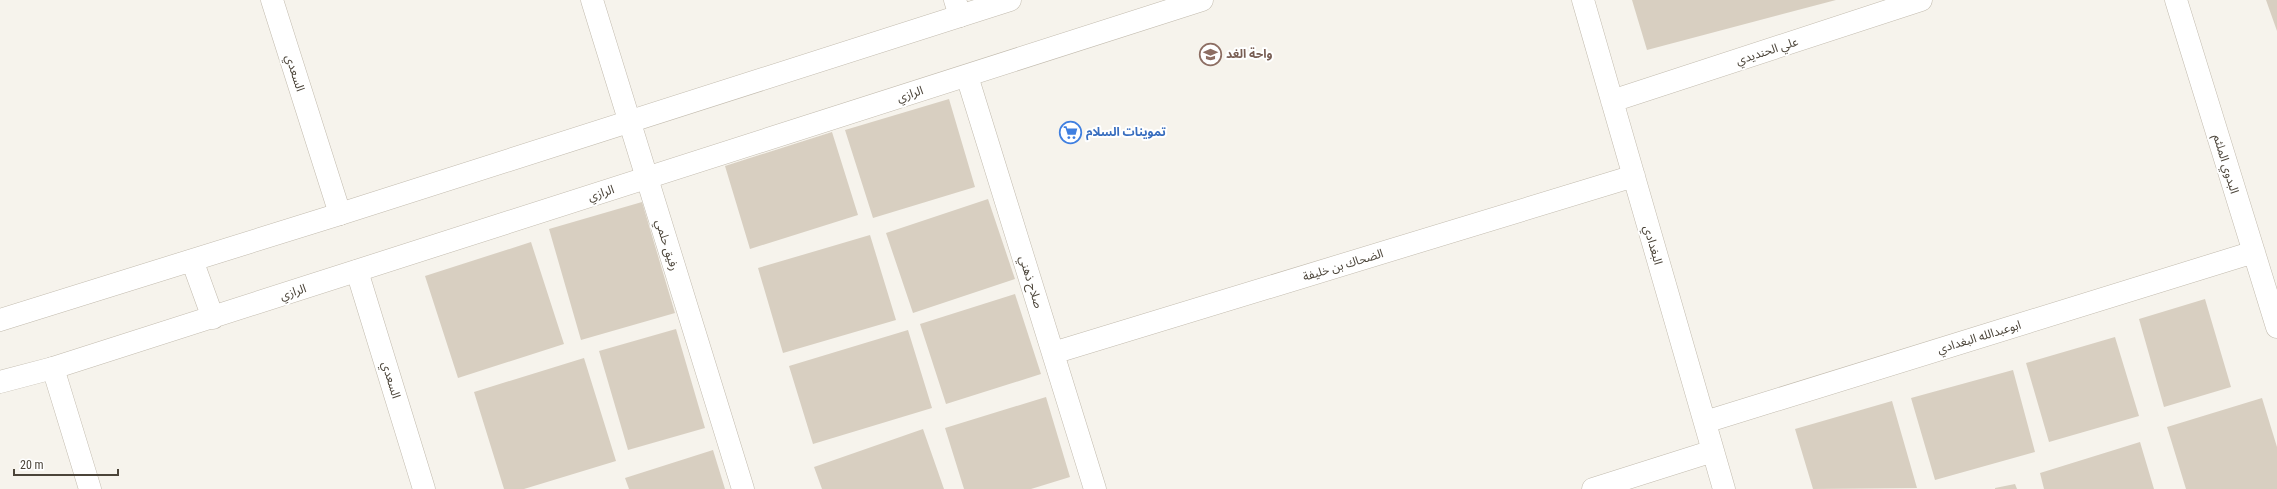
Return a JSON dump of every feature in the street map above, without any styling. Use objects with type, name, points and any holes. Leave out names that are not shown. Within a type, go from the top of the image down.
[{"type":"street","name":"السعدي","points":[[272,0],[340,214]]},
{"type":"street","name":"رفيق حلمي","points":[[592,0],[743,489]]},
{"type":"street","points":[[0,320],[629,122],[957,8],[1010,0]]},
{"type":"street","name":"الرازي","points":[[0,382],[53,368],[213,318],[1202,0]]},
{"type":"street","name":"البغدادي","points":[[1583,0],[1724,489]]},
{"type":"street","name":"علي الحنديدي","points":[[1612,101],[1921,0]]},
{"type":"street","name":"البدوي الملثم","points":[[2176,0],[2277,327]]},
{"type":"street","name":"صلاح ذهني","points":[[967,76],[1095,489]]},
{"type":"street","name":"الضحاك بن خليفة","points":[[1053,353],[1634,176]]},
{"type":"street","name":"ابوعبدالله البغدادي","points":[[1705,422],[2254,252]]},
{"type":"street","points":[[192,260],[213,318]]},
{"type":"street","name":"السعدي","points":[[357,271],[424,489]]},
{"type":"street","points":[[53,368],[90,489]]},
{"type":"street","points":[[1593,489],[1713,451]]},
{"type":"building","points":[[1632,0],[1836,0],[1647,50]]},
{"type":"building","points":[[2266,0],[2277,0],[2277,31]]},
{"type":"building","points":[[949,99],[975,187],[873,218],[845,130]]},
{"type":"building","points":[[832,132],[858,215],[750,249],[725,166]]},
{"type":"building","points":[[988,199],[1015,279],[913,313],[886,233]]},
{"type":"building","points":[[642,202],[675,313],[581,340],[549,229]]},
{"type":"building","points":[[870,235],[896,320],[783,353],[758,268]]},
{"type":"building","points":[[531,242],[564,344],[458,378],[425,276]]},
{"type":"building","points":[[1015,294],[1041,374],[946,404],[920,324]]},
{"type":"building","points":[[2205,299],[2231,387],[2164,407],[2139,319]]},
{"type":"building","points":[[676,329],[705,428],[628,450],[599,351]]},
{"type":"building","points":[[908,330],[932,408],[813,444],[789,366]]},
{"type":"building","points":[[2115,337],[2139,416],[2049,442],[2026,363]]},
{"type":"building","points":[[584,358],[616,461],[524,489],[504,489],[474,392]]},
{"type":"building","points":[[2013,370],[2035,452],[1935,480],[1911,398]]},
{"type":"building","points":[[1046,397],[1070,477],[1031,489],[964,489],[945,428]]},
{"type":"building","points":[[2262,398],[2277,447],[2277,489],[2186,489],[2167,427]]},
{"type":"building","points":[[1892,401],[1917,488],[1813,489],[1795,429]]},
{"type":"building","points":[[923,429],[944,489],[822,489],[814,467]]},
{"type":"building","points":[[2140,442],[2154,489],[2044,489],[2040,473]]},
{"type":"building","points":[[713,450],[725,489],[629,489],[625,478]]},
{"type":"building","points":[[2015,484],[2017,489],[1995,489],[1995,488]]},
{"type":"place","name":"واحة الغد","points":[[1211,54]]},
{"type":"place","name":"تموينات السلام","points":[[1070,132]]}]
